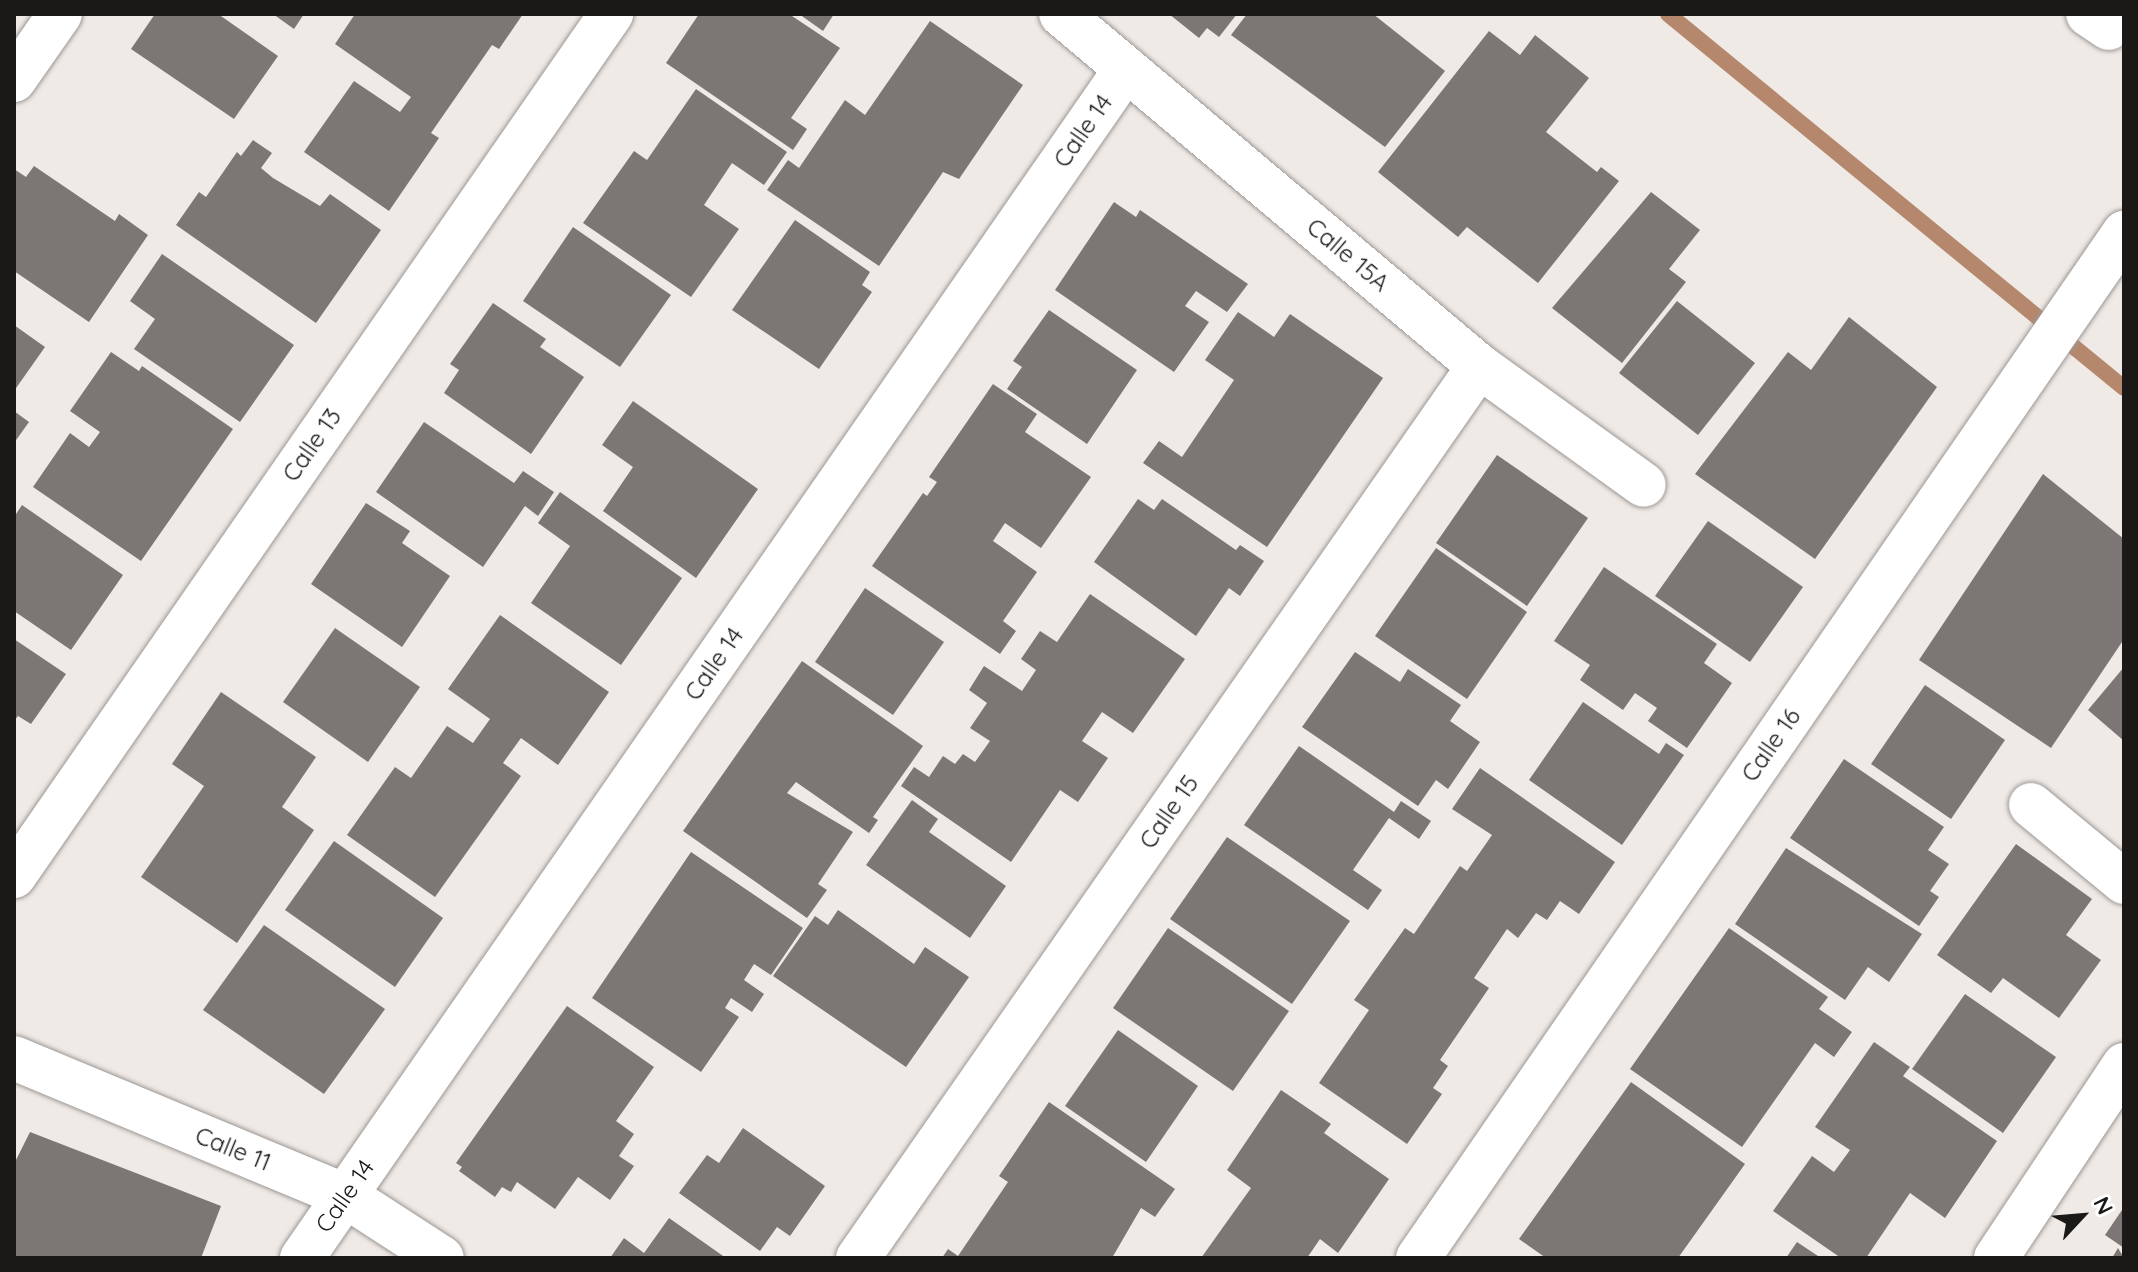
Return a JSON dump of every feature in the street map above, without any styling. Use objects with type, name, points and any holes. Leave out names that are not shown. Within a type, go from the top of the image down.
[{"type":"street","points":[[14,80],[60,14]]},
{"type":"street","name":"Calle 13","points":[[14,876],[611,14]]},
{"type":"street","name":"Calle 15A","points":[[1061,14],[1479,366],[1644,485]]},
{"type":"street","name":"Calle 14","points":[[302,1258],[1126,69]]},
{"type":"street","name":"Calle 16","points":[[1418,1258],[2124,233]]},
{"type":"street","name":"Calle 15","points":[[858,1258],[1479,366]]},
{"type":"street","points":[[2031,805],[2124,882]]},
{"type":"street","name":"Calle 11","points":[[14,1058],[346,1196],[442,1258]]},
{"type":"street","points":[[1996,1258],[2124,1065]]},
{"type":"building","points":[[155,14],[218,14],[278,56],[234,119],[131,49]]},
{"type":"building","points":[[273,14],[304,14],[294,29]]},
{"type":"building","points":[[355,14],[523,14],[499,49],[492,45],[431,133],[439,138],[389,211],[304,152],[354,81],[400,112],[411,97],[335,44]]},
{"type":"building","points":[[699,14],[789,14],[840,48],[791,118],[807,129],[793,150],[666,63]]},
{"type":"building","points":[[799,14],[834,14],[823,31]]},
{"type":"building","points":[[1169,14],[1237,14],[1219,37],[1207,28],[1199,38]]},
{"type":"building","points":[[1247,14],[1373,14],[1445,71],[1385,147],[1231,35]]},
{"type":"building","points":[[930,21],[1023,85],[959,179],[943,172],[879,266],[767,190],[788,160],[799,168],[845,100],[865,115]]},
{"type":"building","points":[[1489,31],[1520,55],[1535,35],[1589,78],[1546,132],[1597,172],[1601,167],[1619,181],[1538,283],[1467,227],[1458,237],[1378,172]]},
{"type":"building","points":[[696,89],[787,152],[764,185],[732,163],[704,205],[739,229],[691,297],[583,223],[634,151],[647,160]]},
{"type":"building","points":[[253,140],[272,153],[261,168],[273,178],[320,206],[330,194],[381,230],[316,323],[176,225],[199,192],[206,197],[237,152],[241,156]]},
{"type":"building","points":[[34,166],[115,221],[119,214],[148,235],[89,322],[14,271],[14,169],[26,177]]},
{"type":"building","points":[[1651,192],[1700,230],[1669,269],[1686,282],[1622,363],[1552,308]]},
{"type":"building","points":[[1114,202],[1136,217],[1140,210],[1248,284],[1227,312],[1196,291],[1185,306],[1209,322],[1174,372],[1055,290]]},
{"type":"building","points":[[795,220],[870,272],[862,285],[872,292],[819,369],[732,310]]},
{"type":"building","points":[[573,227],[671,295],[620,367],[523,301]]},
{"type":"building","points":[[162,254],[294,345],[240,422],[134,349],[155,319],[130,301]]},
{"type":"building","points":[[1677,301],[1755,363],[1698,435],[1619,373]]},
{"type":"building","points":[[493,303],[546,339],[540,347],[584,377],[531,454],[444,393],[459,370],[450,364]]},
{"type":"building","points":[[1049,310],[1137,370],[1087,444],[1007,389],[1022,367],[1013,361]]},
{"type":"building","points":[[1238,312],[1274,337],[1290,314],[1383,378],[1267,547],[1143,463],[1159,441],[1182,457],[1234,380],[1205,360]]},
{"type":"building","points":[[1849,317],[1937,387],[1815,559],[1695,474],[1788,352],[1811,370]]},
{"type":"building","points":[[14,325],[45,347],[14,391]]},
{"type":"building","points":[[111,352],[139,371],[142,366],[233,429],[141,561],[33,487],[70,433],[89,447],[100,432],[70,411]]},
{"type":"building","points":[[993,384],[1037,414],[1025,432],[1091,477],[1041,548],[1005,523],[993,541],[1037,572],[1003,621],[1016,631],[1000,654],[872,566],[923,493],[927,496],[937,482],[929,477]]},
{"type":"building","points":[[633,401],[758,489],[696,578],[603,511],[633,467],[602,445]]},
{"type":"building","points":[[14,411],[29,422],[14,443]]},
{"type":"building","points":[[424,422],[514,483],[523,471],[554,492],[538,516],[525,506],[483,567],[376,492]]},
{"type":"building","points":[[1497,455],[1588,518],[1527,606],[1436,543]]},
{"type":"building","points":[[2043,474],[2124,539],[2124,639],[2051,748],[1919,660]]},
{"type":"building","points":[[560,492],[682,578],[621,665],[531,603],[570,546],[538,523]]},
{"type":"building","points":[[1138,499],[1154,510],[1162,499],[1236,550],[1240,545],[1264,561],[1240,596],[1229,588],[1196,636],[1094,562]]},
{"type":"building","points":[[366,503],[410,531],[402,543],[450,576],[402,647],[311,584]]},
{"type":"building","points":[[22,505],[123,575],[71,650],[14,611],[14,517]]},
{"type":"building","points":[[1708,521],[1803,587],[1750,662],[1655,596]]},
{"type":"building","points":[[1436,548],[1527,612],[1467,699],[1375,636]]},
{"type":"building","points":[[1604,567],[1717,644],[1704,663],[1732,683],[1687,748],[1648,721],[1657,708],[1635,693],[1623,710],[1580,680],[1590,665],[1554,641]]},
{"type":"building","points":[[865,588],[944,642],[893,715],[815,662]]},
{"type":"building","points":[[1090,594],[1185,659],[1133,733],[1102,712],[1082,741],[1108,758],[1078,802],[1060,790],[1011,862],[901,786],[914,767],[929,777],[943,756],[955,764],[963,754],[975,762],[990,741],[970,728],[987,703],[969,690],[984,666],[1022,691],[1036,670],[1021,659],[1040,631],[1057,642]]},
{"type":"building","points":[[500,615],[609,692],[558,765],[521,738],[503,763],[521,776],[435,897],[347,835],[395,767],[411,778],[447,726],[473,743],[490,719],[448,689]]},
{"type":"building","points":[[335,628],[420,687],[368,762],[283,702]]},
{"type":"building","points":[[14,639],[66,674],[31,724],[18,716],[14,721]]},
{"type":"building","points":[[1355,652],[1400,682],[1408,669],[1461,705],[1450,721],[1480,742],[1448,789],[1436,780],[1418,806],[1302,727]]},
{"type":"building","points":[[802,661],[923,746],[873,817],[878,820],[869,833],[796,782],[787,793],[853,832],[818,884],[827,890],[807,918],[683,831]]},
{"type":"building","points":[[2124,667],[2124,741],[2088,710]]},
{"type":"building","points":[[1925,685],[2005,740],[1951,819],[1871,764]]},
{"type":"building","points":[[221,692],[316,757],[282,807],[314,830],[237,943],[141,877],[204,786],[172,764]]},
{"type":"building","points":[[1583,702],[1659,754],[1666,743],[1684,755],[1622,845],[1529,780]]},
{"type":"building","points":[[1299,746],[1394,812],[1401,801],[1431,821],[1419,839],[1389,818],[1353,870],[1382,890],[1368,910],[1244,825]]},
{"type":"building","points":[[1844,759],[1944,827],[1928,850],[1949,864],[1930,891],[1939,897],[1919,926],[1790,838]]},
{"type":"building","points":[[1480,768],[1615,862],[1579,914],[1560,901],[1547,920],[1536,913],[1518,938],[1507,929],[1474,978],[1489,988],[1440,1060],[1448,1066],[1433,1088],[1442,1094],[1407,1144],[1319,1083],[1369,1010],[1354,1000],[1405,928],[1414,934],[1460,866],[1467,871],[1492,835],[1452,809]]},
{"type":"building","points":[[912,800],[938,819],[929,832],[1006,886],[970,938],[866,865]]},
{"type":"building","points":[[1227,837],[1350,921],[1292,1004],[1170,919]]},
{"type":"building","points":[[334,841],[443,918],[395,987],[285,910]]},
{"type":"building","points":[[2016,844],[2092,899],[2066,935],[2101,960],[2059,1018],[2003,978],[1991,993],[1937,955]]},
{"type":"building","points":[[1786,848],[1922,934],[1889,982],[1868,967],[1845,1000],[1735,924]]},
{"type":"building","points":[[691,852],[803,928],[771,975],[754,964],[744,980],[764,994],[752,1012],[731,998],[725,1008],[739,1017],[701,1072],[592,998]]},
{"type":"building","points":[[838,910],[914,964],[925,947],[969,977],[906,1067],[773,976],[815,916],[828,925]]},
{"type":"building","points":[[264,925],[385,1009],[324,1094],[203,1010]]},
{"type":"building","points":[[1168,928],[1289,1011],[1233,1091],[1113,1008]]},
{"type":"building","points":[[1729,928],[1828,997],[1819,1009],[1852,1032],[1834,1057],[1815,1043],[1742,1147],[1630,1069]]},
{"type":"building","points":[[1965,994],[2056,1057],[2003,1133],[1912,1069]]},
{"type":"building","points":[[567,1006],[654,1067],[616,1121],[634,1134],[619,1156],[634,1166],[610,1200],[578,1177],[555,1209],[517,1182],[511,1192],[502,1187],[495,1197],[459,1171],[462,1167],[456,1163]]},
{"type":"building","points":[[1118,1030],[1198,1086],[1146,1162],[1065,1106]]},
{"type":"building","points":[[1874,1042],[1910,1067],[1903,1076],[1997,1141],[1945,1218],[1910,1193],[1866,1258],[1841,1258],[1773,1211],[1812,1156],[1834,1172],[1850,1150],[1815,1127]]},
{"type":"building","points":[[1631,1082],[1745,1164],[1678,1258],[1546,1258],[1519,1239]]},
{"type":"building","points":[[1281,1090],[1331,1124],[1324,1133],[1389,1179],[1338,1253],[1320,1239],[1307,1258],[1201,1258],[1251,1188],[1227,1170]]},
{"type":"building","points":[[1049,1102],[1175,1189],[1155,1217],[1141,1208],[1112,1258],[942,1258],[948,1249],[958,1256],[1008,1182],[999,1176]]},
{"type":"building","points":[[743,1128],[825,1186],[790,1236],[777,1227],[760,1251],[679,1193],[707,1155],[719,1163]]},
{"type":"building","points":[[30,1132],[221,1206],[201,1258],[14,1258],[14,1164]]},
{"type":"building","points":[[2124,1207],[2124,1248],[2105,1235]]},
{"type":"building","points":[[669,1218],[726,1258],[610,1258],[624,1238],[644,1253]]},
{"type":"building","points":[[1797,1242],[1821,1258],[1786,1258]]},
{"type":"building","points":[[2118,1248],[2124,1258],[2112,1258]]},
{"type":"waterway","points":[[1668,14],[2124,388]]}]
